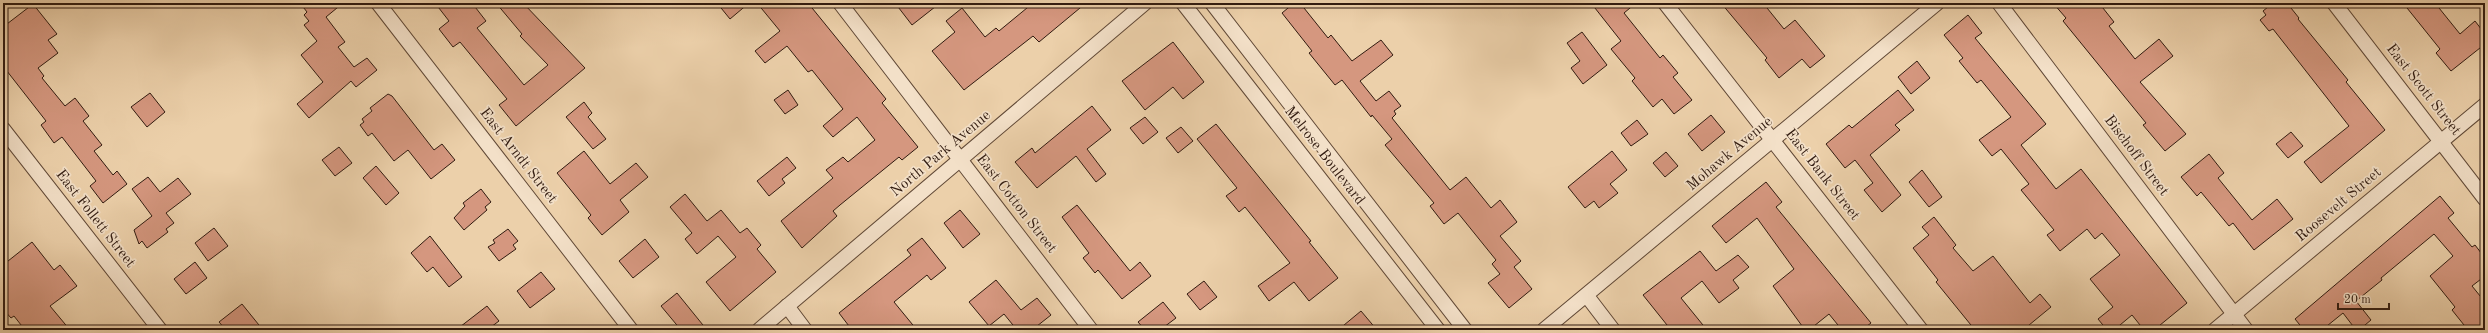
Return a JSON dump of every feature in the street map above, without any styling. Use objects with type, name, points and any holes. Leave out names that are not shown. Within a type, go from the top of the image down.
[{"type":"street","name":"East Arndt Street","points":[[378,3],[631,330]]},
{"type":"street","name":"East Cotton Street","points":[[840,3],[1091,330]]},
{"type":"street","name":"North Park Avenue","points":[[759,330],[1145,3]]},
{"type":"street","name":"Melrose Boulevard","points":[[1182,3],[1438,330]]},
{"type":"street","name":"Melrose Boulevard","points":[[1212,3],[1465,330]]},
{"type":"street","name":"East Bank Street","points":[[1665,3],[1921,330]]},
{"type":"street","name":"Mohawk Avenue","points":[[1544,330],[1587,296],[1938,3]]},
{"type":"street","name":"Bischoff Street","points":[[1999,3],[2246,330]]},
{"type":"street","name":"East Scott Street","points":[[2334,3],[2485,199]]},
{"type":"street","name":"Roosevelt Street","points":[[2215,330],[2485,105]]},
{"type":"street","name":"East Follett Street","points":[[3,129],[160,330]]},
{"type":"street","points":[[1587,296],[1613,330]]},
{"type":"street","points":[[787,306],[805,330]]},
{"type":"building","points":[[300,3],[343,3],[326,17],[345,42],[338,47],[354,67],[367,58],[377,70],[356,87],[351,81],[309,118],[297,104],[323,82],[301,55],[317,41],[304,25],[309,21],[304,15],[307,12]]},
{"type":"building","points":[[435,3],[472,3],[486,21],[477,28],[524,85],[548,65],[520,36],[522,34],[496,3],[523,3],[585,68],[516,126],[499,105],[507,99],[460,42],[453,47],[439,29],[449,21]]},
{"type":"building","points":[[717,3],[749,3],[730,19]]},
{"type":"building","points":[[757,3],[808,3],[886,99],[882,103],[918,147],[902,160],[899,157],[833,211],[837,216],[802,248],[781,221],[833,178],[826,170],[843,157],[848,162],[875,140],[857,117],[833,137],[823,126],[843,109],[812,70],[808,72],[787,46],[765,63],[755,51],[780,31]]},
{"type":"building","points":[[895,3],[940,3],[912,25]]},
{"type":"building","points":[[1033,3],[1086,3],[1039,42],[1033,36],[964,90],[932,51],[955,32],[946,21],[962,8],[985,37],[996,28],[999,31]]},
{"type":"building","points":[[1294,3],[1300,3],[1328,38],[1331,35],[1352,61],[1381,40],[1393,55],[1360,81],[1376,101],[1389,91],[1401,106],[1394,111],[1396,114],[1392,118],[1450,190],[1466,177],[1491,208],[1500,200],[1517,222],[1500,236],[1521,261],[1514,267],[1532,289],[1509,308],[1488,283],[1500,274],[1492,264],[1496,260],[1458,213],[1444,224],[1430,206],[1434,203],[1385,145],[1392,139],[1372,115],[1371,117],[1342,80],[1335,85],[1309,53],[1312,51],[1282,13]]},
{"type":"building","points":[[1591,3],[1636,3],[1624,13],[1660,58],[1663,55],[1678,73],[1673,77],[1692,100],[1674,114],[1662,99],[1653,107],[1632,81],[1635,78],[1611,49],[1621,41]]},
{"type":"building","points":[[1721,3],[1763,3],[1784,29],[1795,20],[1825,56],[1810,68],[1802,59],[1779,78],[1765,60],[1767,58]]},
{"type":"building","points":[[2053,3],[2099,3],[2114,22],[2109,26],[2135,59],[2159,39],[2173,56],[2140,82],[2186,134],[2165,151],[2143,125],[2146,123],[2063,21],[2066,18]]},
{"type":"building","points":[[2273,3],[2287,3],[2299,18],[2298,19],[2348,80],[2346,82],[2385,130],[2321,183],[2304,162],[2349,126],[2273,29],[2269,31],[2260,20],[2266,15],[2263,11]]},
{"type":"building","points":[[2403,3],[2435,3],[2460,34],[2475,21],[2485,34],[2485,44],[2451,71],[2436,53],[2440,49]]},
{"type":"building","points":[[33,4],[57,34],[48,40],[58,53],[38,68],[44,76],[42,78],[65,106],[75,98],[89,116],[83,121],[102,145],[94,151],[113,175],[117,171],[127,184],[103,203],[90,186],[96,181],[62,137],[54,143],[41,125],[46,121],[3,66],[3,27]]},
{"type":"building","points":[[1968,15],[1982,33],[1975,38],[2046,124],[2021,145],[2056,189],[2081,169],[2187,303],[2154,330],[2144,330],[2132,315],[2114,330],[2107,330],[2098,319],[2113,307],[2090,279],[2120,255],[2102,233],[2095,239],[2087,229],[2060,251],[2047,235],[2054,230],[2021,190],[2029,184],[2001,149],[1992,156],[1979,140],[2011,117],[1981,80],[1977,83],[1959,61],[1963,58],[1944,35]]},
{"type":"building","points":[[1582,32],[1607,65],[1583,84],[1571,68],[1580,61],[1567,43]]},
{"type":"building","points":[[1173,42],[1204,82],[1183,99],[1173,87],[1145,110],[1122,81]]},
{"type":"building","points":[[1917,61],[1930,78],[1911,94],[1898,77]]},
{"type":"building","points":[[788,90],[798,105],[785,114],[774,100]]},
{"type":"building","points":[[1898,90],[1914,110],[1895,125],[1900,130],[1870,155],[1901,195],[1882,212],[1864,190],[1873,183],[1855,160],[1845,168],[1826,144],[1849,125],[1852,128]]},
{"type":"building","points":[[150,93],[165,112],[147,127],[131,107]]},
{"type":"building","points":[[388,94],[392,96],[434,150],[442,144],[455,160],[431,179],[408,150],[394,161],[372,133],[368,136],[360,125],[364,122],[362,119],[372,111],[370,108]]},
{"type":"building","points":[[584,102],[592,113],[588,117],[606,139],[593,149],[566,117]]},
{"type":"building","points":[[1092,106],[1111,130],[1087,149],[1106,174],[1096,182],[1076,156],[1037,188],[1015,162],[1032,148],[1035,153]]},
{"type":"building","points":[[1711,115],[1725,132],[1702,151],[1688,134]]},
{"type":"building","points":[[1145,117],[1158,132],[1143,144],[1130,128]]},
{"type":"building","points":[[1637,120],[1648,134],[1631,146],[1621,133]]},
{"type":"building","points":[[1216,124],[1311,241],[1309,242],[1338,278],[1309,301],[1294,282],[1269,301],[1258,286],[1290,263],[1245,207],[1239,212],[1226,196],[1237,188],[1197,139]]},
{"type":"building","points":[[1181,127],[1193,141],[1178,153],[1166,138]]},
{"type":"building","points":[[2291,132],[2303,146],[2288,158],[2276,144]]},
{"type":"building","points":[[339,147],[352,163],[335,176],[322,160]]},
{"type":"building","points":[[584,151],[610,184],[636,163],[648,177],[620,200],[629,212],[602,235],[588,218],[591,215],[557,173]]},
{"type":"building","points":[[1612,151],[1627,170],[1610,184],[1618,193],[1599,208],[1594,201],[1585,208],[1568,187]]},
{"type":"building","points":[[1666,152],[1678,166],[1665,177],[1653,163]]},
{"type":"building","points":[[2209,154],[2224,173],[2218,178],[2252,220],[2277,199],[2293,219],[2254,250],[2233,223],[2229,226],[2201,192],[2197,196],[2181,177]]},
{"type":"building","points":[[787,157],[796,168],[782,179],[785,183],[769,196],[757,181]]},
{"type":"building","points":[[376,166],[399,193],[386,205],[363,178]]},
{"type":"building","points":[[1922,170],[1942,197],[1929,207],[1909,182]]},
{"type":"building","points":[[148,177],[160,192],[178,178],[191,194],[166,213],[174,223],[166,229],[168,232],[147,248],[142,241],[139,244],[134,230],[152,216],[132,189]]},
{"type":"building","points":[[1766,182],[1782,202],[1776,207],[1871,323],[1862,330],[1842,330],[1829,314],[1809,330],[1805,330],[1773,286],[1794,269],[1757,218],[1726,243],[1712,226]]},
{"type":"building","points":[[481,189],[491,202],[485,207],[487,210],[464,230],[454,218],[465,206],[463,203]]},
{"type":"building","points":[[685,194],[707,221],[721,210],[740,233],[747,228],[761,245],[757,249],[776,272],[730,311],[706,282],[736,257],[718,236],[697,254],[685,239],[692,233],[670,207]]},
{"type":"building","points":[[2440,196],[2454,213],[2448,218],[2472,247],[2475,245],[2485,258],[2485,276],[2472,286],[2485,302],[2485,325],[2479,330],[2468,330],[2452,310],[2455,307],[2430,276],[2453,256],[2434,234],[2356,301],[2371,320],[2359,330],[2356,330],[2343,313],[2322,330],[2304,330],[2295,319]]},
{"type":"building","points":[[1077,205],[1130,271],[1140,262],[1151,276],[1122,299],[1098,270],[1095,273],[1083,258],[1089,253],[1062,217]]},
{"type":"building","points":[[960,210],[980,234],[963,248],[944,223]]},
{"type":"building","points":[[1934,217],[1956,245],[1953,248],[1973,271],[1993,256],[2030,303],[2040,294],[2051,307],[2023,330],[1975,330],[1936,282],[1938,280],[1913,248],[1929,235],[1922,227]]},
{"type":"building","points":[[214,228],[228,246],[208,261],[195,243]]},
{"type":"building","points":[[508,229],[518,241],[513,245],[516,249],[499,261],[488,247],[495,243],[493,240]]},
{"type":"building","points":[[430,236],[462,277],[449,287],[433,267],[427,272],[411,253]]},
{"type":"building","points":[[922,238],[946,268],[931,280],[927,275],[894,302],[917,330],[852,330],[839,313],[911,255],[907,250]]},
{"type":"building","points":[[645,239],[659,257],[633,278],[619,261]]},
{"type":"building","points":[[32,242],[54,270],[60,265],[77,286],[50,306],[70,330],[25,330],[14,316],[11,318],[3,309],[3,265]]},
{"type":"building","points":[[1700,251],[1716,271],[1738,255],[1749,267],[1733,280],[1739,288],[1719,303],[1702,281],[1681,298],[1707,330],[1671,330],[1643,295]]},
{"type":"building","points":[[195,262],[207,278],[186,294],[174,279]]},
{"type":"building","points":[[541,272],[555,289],[530,308],[517,291]]},
{"type":"building","points":[[996,280],[1021,310],[1037,298],[1051,315],[1032,330],[1017,330],[1004,314],[989,326],[969,302]]},
{"type":"building","points":[[1204,281],[1217,297],[1200,310],[1187,294]]},
{"type":"building","points":[[677,293],[707,330],[681,330],[661,306]]},
{"type":"building","points":[[1163,302],[1176,318],[1160,330],[1145,330],[1138,322]]},
{"type":"building","points":[[242,304],[263,330],[226,330],[219,322]]},
{"type":"building","points":[[487,306],[499,321],[487,330],[456,330]]},
{"type":"building","points":[[1361,311],[1377,330],[1338,330]]}]
